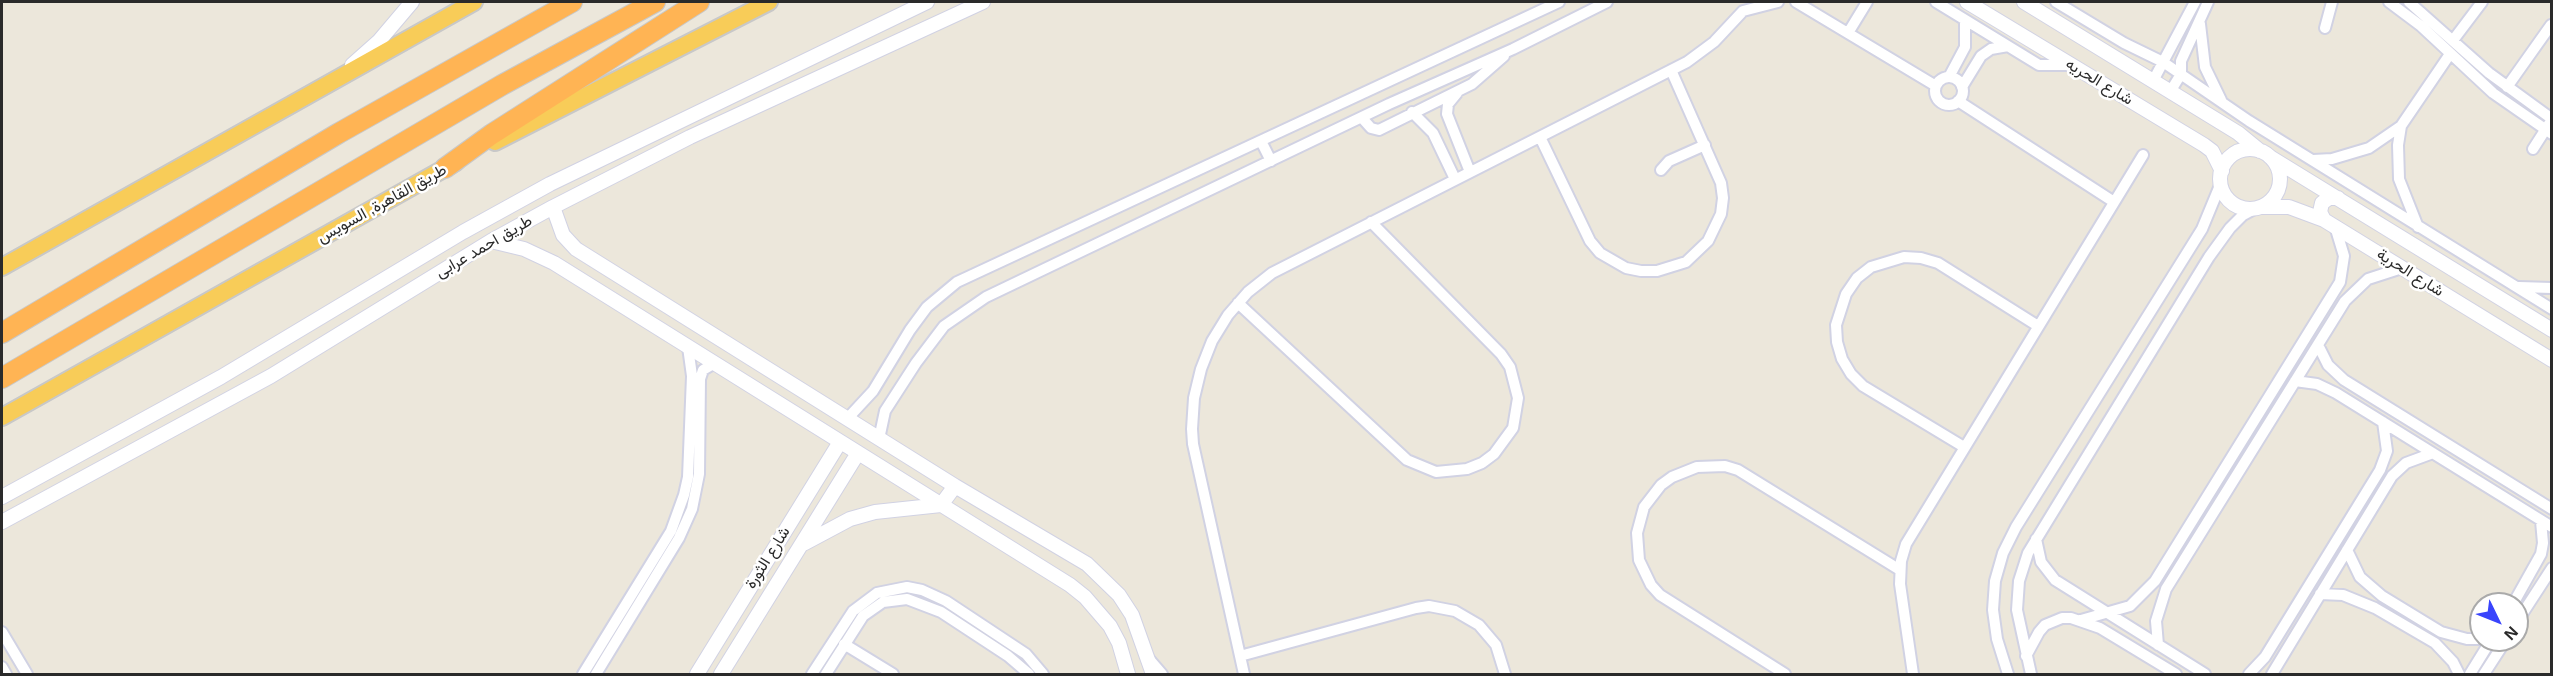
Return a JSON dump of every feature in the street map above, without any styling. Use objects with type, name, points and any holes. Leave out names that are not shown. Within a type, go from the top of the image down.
[{"type":"highway","points":[[2,267],[474,2]]},
{"type":"highway","points":[[2,333],[349,128],[572,2]]},
{"type":"highway","points":[[2,378],[502,85],[655,2]]},
{"type":"highway","points":[[445,168],[492,134],[699,2]]},
{"type":"highway","name":"طريق القاهرة, السويس","points":[[2,417],[445,168],[769,2]]},
{"type":"street","points":[[331,82],[379,40],[412,2]]},
{"type":"street","name":"طريق احمد عرابى","points":[[2,497],[221,377],[506,207],[612,152],[927,2]]},
{"type":"street","name":"طريق احمد عرابى","points":[[2,522],[232,398],[491,241],[553,207],[737,116],[983,2]]},
{"type":"street","points":[[847,419],[873,390],[927,307],[957,282],[1559,2]]},
{"type":"street","points":[[879,439],[885,411],[905,379],[944,326],[986,297],[1362,118],[1513,49],[1605,2]]},
{"type":"street","points":[[1244,675],[1192,429],[1194,398],[1203,362],[1220,327],[1238,303],[1272,273],[1671,70],[1702,52],[1744,6],[1779,2]]},
{"type":"street","points":[[1795,2],[1936,86]]},
{"type":"street","points":[[1848,33],[1867,2]]},
{"type":"street","points":[[1936,2],[2039,64],[2069,65]]},
{"type":"street","name":"شارع الحريه","points":[[1967,2],[2212,151],[2221,177]]},
{"type":"street","name":"شارع الحريه","points":[[2024,2],[2203,112],[2265,154]]},
{"type":"street","points":[[2056,2],[2124,43],[2163,62],[2225,105],[2552,309]]},
{"type":"street","points":[[2153,81],[2194,2]]},
{"type":"street","points":[[2170,92],[2181,74],[2181,61],[2208,2]]},
{"type":"street","points":[[2325,27],[2332,2]]},
{"type":"street","points":[[2389,2],[2493,93],[2550,126]]},
{"type":"street","points":[[2409,2],[2454,39],[2550,126]]},
{"type":"street","points":[[2454,39],[2482,2]]},
{"type":"street","points":[[1949,77],[1965,46],[1965,20]]},
{"type":"street","points":[[2200,23],[2205,67],[2216,94],[2225,105]]},
{"type":"street","points":[[2507,87],[2551,25]]},
{"type":"street","points":[[1965,46],[1981,56]]},
{"type":"street","points":[[1962,87],[1957,80],[1949,77],[1941,80],[1936,86],[1936,98],[1950,105],[1958,101],[1962,95],[1962,87],[1981,56],[1991,49],[2008,46]]},
{"type":"street","points":[[1362,118],[1371,128],[1379,130],[1412,112],[1457,93],[1482,76],[1513,49]]},
{"type":"street","points":[[2313,160],[2332,159],[2360,151],[2386,138],[2401,126],[2450,54]]},
{"type":"street","points":[[1540,137],[1590,241],[1612,262],[1641,271],[1657,271],[1686,262],[1708,241],[1716,228],[1721,214],[1721,183],[1671,70]]},
{"type":"street","points":[[1457,93],[1447,109],[1449,124],[1470,172]]},
{"type":"street","points":[[728,96],[737,116]]},
{"type":"street","points":[[1958,101],[2114,202]]},
{"type":"street","points":[[1412,112],[1433,133],[1455,179]]},
{"type":"street","points":[[2188,135],[2202,128],[2203,112]]},
{"type":"street","points":[[1433,133],[1449,124]]},
{"type":"street","points":[[2401,126],[2397,162],[2399,179],[2418,227]]},
{"type":"street","points":[[2533,149],[2550,126]]},
{"type":"street","points":[[1261,141],[1271,162]]},
{"type":"street","points":[[1661,171],[1669,161],[1705,146]]},
{"type":"street","points":[[2008,675],[1995,624],[1995,581],[2009,540],[2202,229],[2227,160],[2236,153],[2248,149],[2265,154],[2279,172],[2280,184],[2275,195],[2243,215],[2230,228],[2209,257],[2068,483],[2023,567],[2017,596],[2019,625],[2031,675]]},
{"type":"street","name":"شارع الحرية","points":[[2265,154],[2552,330]]},
{"type":"street","points":[[1913,675],[1900,570],[1910,535],[2143,155]]},
{"type":"street","points":[[2221,177],[2225,195],[2233,203],[2244,208],[2259,207]]},
{"type":"street","points":[[2081,620],[2130,606],[2149,589],[2333,294],[2344,269],[2344,256],[2330,223],[2320,212],[2322,203],[2329,198],[2338,198]]},
{"type":"street","points":[[553,207],[558,227],[569,243],[613,273],[954,486],[1066,550],[1104,579],[1132,615],[1153,675]]},
{"type":"street","name":"شارع الحرية","points":[[2259,207],[2289,207],[2330,223],[2552,360]]},
{"type":"street","points":[[1238,303],[1407,460],[1428,470],[1452,472],[1482,463],[1494,454],[1513,429],[1518,398],[1510,367],[1501,354],[1371,222]]},
{"type":"street","points":[[491,241],[534,253],[602,291],[688,348],[1070,585],[1085,597],[1110,626],[1119,643],[1128,675]]},
{"type":"street","points":[[2191,246],[2202,245],[2209,257]]},
{"type":"street","points":[[1964,447],[1863,386],[1851,374],[1837,342],[1836,325],[1846,294],[1857,278],[1871,267],[1896,259],[1922,258],[1938,263],[2038,326]]},
{"type":"street","points":[[2158,645],[2156,621],[2162,597],[2345,301],[2368,279],[2402,268]]},
{"type":"street","points":[[602,291],[613,273]]},
{"type":"street","points":[[2513,285],[2552,288]]},
{"type":"street","points":[[2476,313],[2489,291]]},
{"type":"street","points":[[2333,294],[2342,295],[2345,301]]},
{"type":"street","points":[[2318,345],[2328,365],[2344,380],[2552,509]]},
{"type":"street","points":[[2129,346],[2147,358]]},
{"type":"street","points":[[583,675],[671,531],[679,512],[688,477],[692,376],[688,348]]},
{"type":"street","points":[[596,675],[679,538],[692,509],[699,474],[700,379],[707,367],[715,363]]},
{"type":"street","points":[[887,368],[905,379]]},
{"type":"street","points":[[221,377],[232,398]]},
{"type":"street","points":[[2336,393],[2337,383],[2344,380]]},
{"type":"street","points":[[2295,381],[2317,384],[2336,393],[2552,527]]},
{"type":"street","points":[[2255,419],[2267,426]]},
{"type":"street","points":[[2249,675],[2265,657],[2376,478],[2387,451],[2383,422]]},
{"type":"street","name":"شارع الثورة","points":[[697,675],[840,442]]},
{"type":"street","name":"شارع الثورة","points":[[721,675],[858,453]]},
{"type":"street","points":[[2271,675],[2387,484],[2406,463],[2433,453]]},
{"type":"street","points":[[1785,675],[1660,595],[1651,585],[1639,560],[1637,533],[1644,507],[1661,485],[1697,466],[1718,466],[1738,470],[1900,570]]},
{"type":"street","points":[[2051,472],[2068,483]]},
{"type":"street","points":[[2376,478],[2384,476],[2387,484]]},
{"type":"street","points":[[2492,490],[2500,477]]},
{"type":"street","points":[[803,544],[850,519],[875,512],[941,505],[954,486]]},
{"type":"street","points":[[2520,592],[2534,570],[2543,543],[2541,521]]},
{"type":"street","points":[[2036,539],[2041,562],[2055,580],[2205,675]]},
{"type":"street","points":[[2347,550],[2360,577],[2382,596],[2442,632],[2469,639]]},
{"type":"street","points":[[2529,603],[2548,573],[2542,569],[2534,570]]},
{"type":"street","points":[[812,675],[843,624],[858,606],[877,593],[907,587],[936,595],[995,633],[1026,654],[1043,675]]},
{"type":"street","points":[[2149,589],[2153,597],[2162,597]]},
{"type":"street","points":[[2320,594],[2343,595],[2375,608],[2435,643],[2453,662],[2459,675]]},
{"type":"street","points":[[2375,608],[2372,600],[2382,596]]},
{"type":"street","points":[[826,675],[863,616],[883,602],[907,599],[941,612],[1008,656],[1029,675]]},
{"type":"street","points":[[1240,656],[1429,606],[1455,611],[1479,625],[1496,645],[1505,675]]},
{"type":"street","points":[[2026,656],[2039,632],[2045,626],[2062,618],[2081,620],[2110,633],[2176,675]]},
{"type":"street","points":[[2,632],[27,675]]},
{"type":"street","points":[[2435,643],[2442,640],[2442,632]]},
{"type":"street","points":[[844,644],[893,675]]},
{"type":"street","points":[[2470,675],[2484,652]]},
{"type":"street","points":[[2484,675],[2498,652]]},
{"type":"street","points":[[2265,657],[2268,666],[2277,663]]},
{"type":"street","points":[[1149,660],[1162,675]]},
{"type":"street","points":[[2,667],[6,675]]}]
